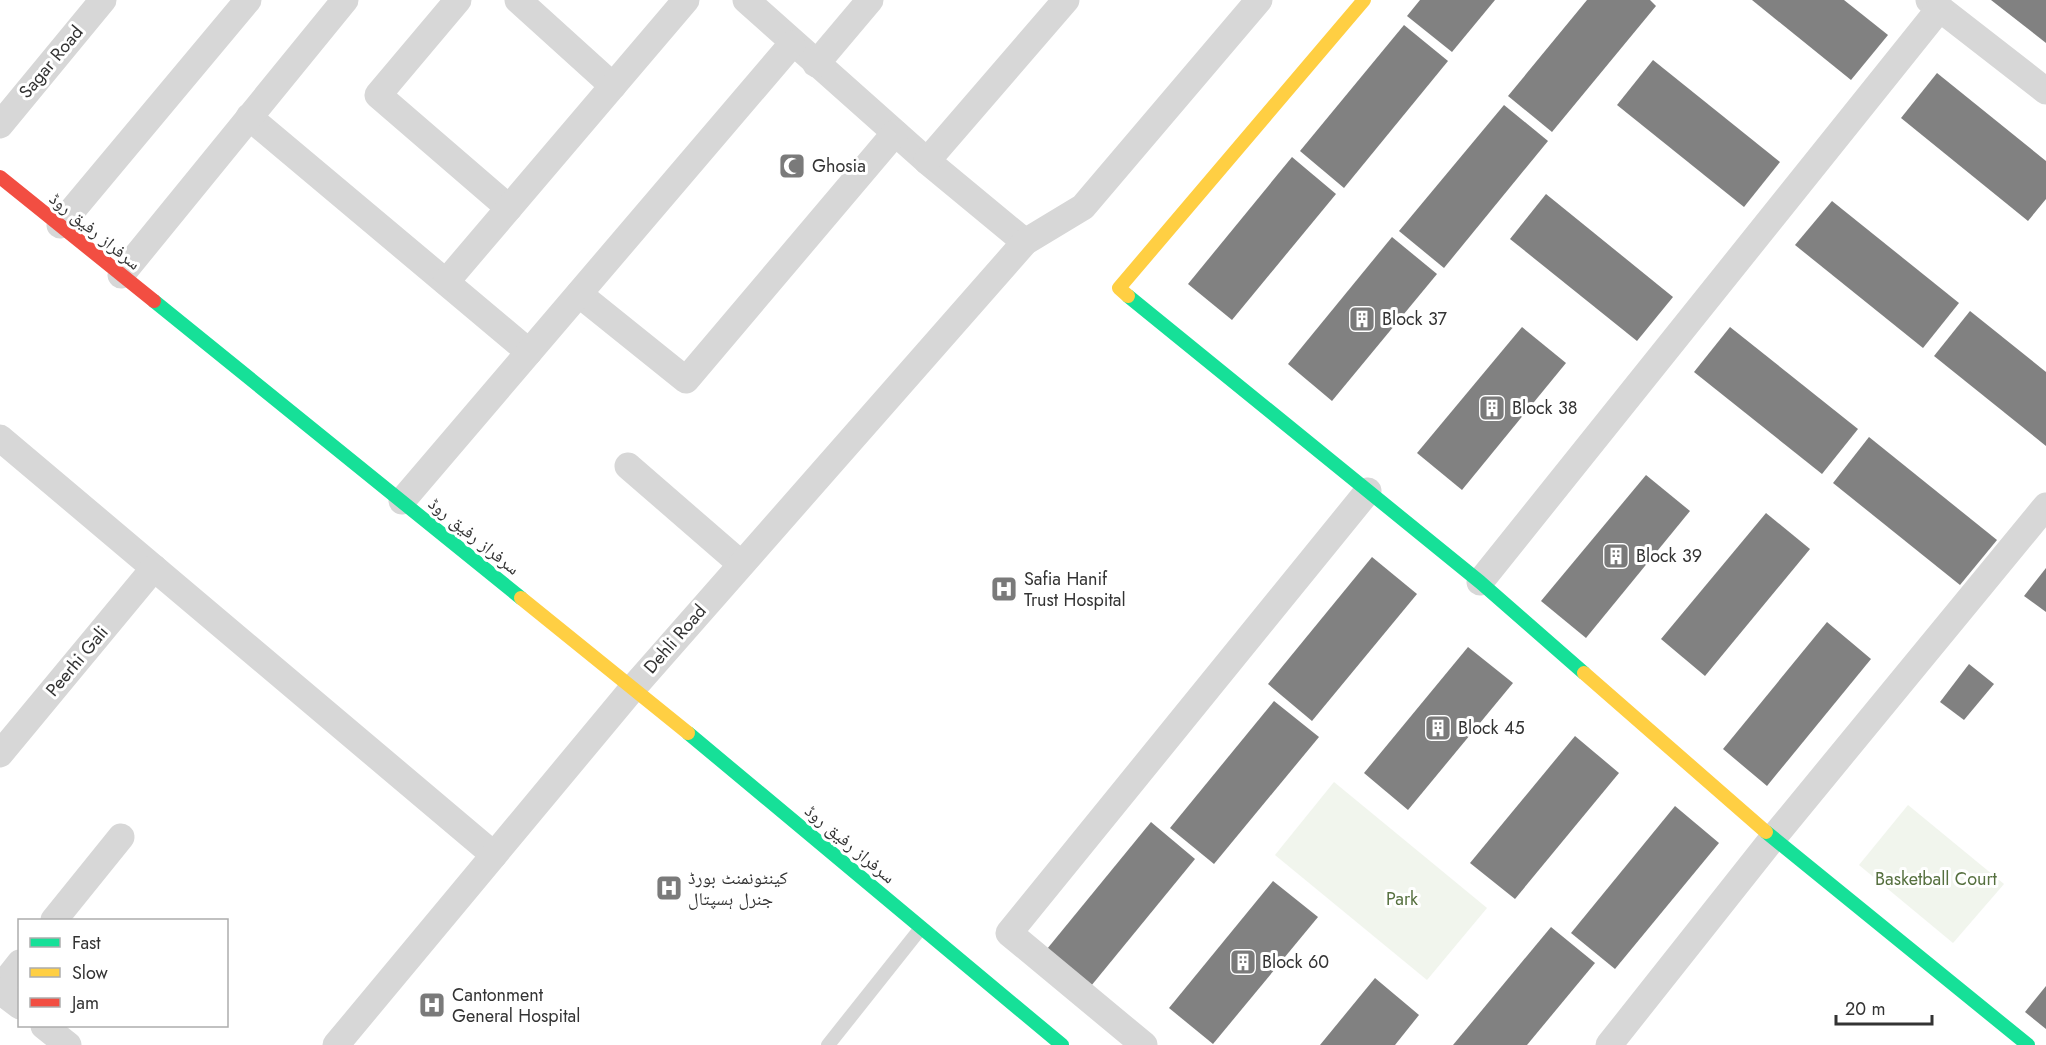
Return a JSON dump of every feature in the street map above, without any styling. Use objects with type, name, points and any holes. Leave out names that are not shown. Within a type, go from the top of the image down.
[{"type":"street","name":"Sagar Road","points":[[0,125],[103,0]]},
{"type":"street","points":[[60,225],[248,0]]},
{"type":"street","points":[[121,275],[345,0]]},
{"type":"street","points":[[458,0],[378,95],[509,208]]},
{"type":"street","points":[[518,0],[613,86]]},
{"type":"street","points":[[446,282],[686,0]]},
{"type":"street","points":[[746,0],[792,44],[1025,243]]},
{"type":"street","points":[[816,64],[870,0]]},
{"type":"street","points":[[927,161],[1066,0]]},
{"type":"street","name":"Dehli Road","points":[[336,1045],[633,688],[741,564],[1025,243],[1083,207],[1259,0]]},
{"type":"street","points":[[1364,0],[1119,288],[1480,582],[1773,838],[2028,1045]]},
{"type":"street","points":[[1480,582],[1935,4],[2046,91]]},
{"type":"street","points":[[402,501],[792,44]]},
{"type":"street","points":[[249,117],[529,351]]},
{"type":"street","points":[[579,294],[686,380],[895,133]]},
{"type":"street","name":"سرفراز رفیق روڈ","points":[[0,177],[633,688],[922,926],[1062,1045]]},
{"type":"street","points":[[0,438],[494,855]]},
{"type":"street","points":[[628,466],[741,564]]},
{"type":"street","points":[[1144,1045],[1009,933],[1368,491]]},
{"type":"street","points":[[1609,1045],[1773,838],[2046,506]]},
{"type":"street","name":"Peerhi Gali","points":[[1,752],[154,568]]},
{"type":"street","points":[[56,919],[121,837]]},
{"type":"street","points":[[18,966],[0,989],[18,1004]]},
{"type":"street","points":[[45,1027],[68,1045]]},
{"type":"lane","points":[[828,1045],[922,926]]},
{"type":"green space","name":"Park","points":[[1334,782],[1487,908],[1427,980],[1275,855]]},
{"type":"green space","name":"Basketball Court","points":[[1908,805],[2004,884],[1953,943],[1859,865]]},
{"type":"building","points":[[1420,0],[1495,0],[1452,52],[1407,16]]},
{"type":"building","points":[[1587,0],[1650,0],[1656,6],[1552,132],[1508,96]]},
{"type":"building","points":[[1752,0],[1844,0],[1888,35],[1851,80]]},
{"type":"building","points":[[1991,0],[2046,0],[2046,43]]},
{"type":"building","points":[[1404,25],[1448,61],[1344,188],[1300,151]]},
{"type":"building","points":[[1653,60],[1780,162],[1744,207],[1617,105]]},
{"type":"building","points":[[1937,73],[2046,161],[2046,199],[2028,221],[1901,118]]},
{"type":"building","points":[[1504,105],[1548,141],[1444,268],[1399,231]]},
{"type":"building","points":[[1292,157],[1336,194],[1232,320],[1188,284]]},
{"type":"building","points":[[1546,194],[1673,297],[1637,341],[1510,239]]},
{"type":"building","points":[[1832,201],[1959,303],[1923,348],[1795,245]]},
{"type":"building","name":"Block 37","points":[[1392,237],[1437,274],[1332,401],[1288,364]]},
{"type":"building","points":[[1970,311],[2046,372],[2046,446],[1934,356]]},
{"type":"building","name":"Block 38","points":[[1522,327],[1566,363],[1462,490],[1417,453]]},
{"type":"building","points":[[1730,327],[1858,429],[1822,474],[1694,372]]},
{"type":"building","points":[[1869,437],[1997,540],[1960,585],[1833,483]]},
{"type":"building","name":"Block 39","points":[[1646,475],[1690,511],[1586,638],[1541,601]]},
{"type":"building","points":[[1766,513],[1810,549],[1705,676],[1661,639]]},
{"type":"building","points":[[1372,557],[1417,594],[1312,721],[1268,684]]},
{"type":"building","points":[[2046,568],[2046,612],[2024,596]]},
{"type":"building","points":[[1827,622],[1871,659],[1767,786],[1723,749]]},
{"type":"building","name":"Block 45","points":[[1468,647],[1513,683],[1408,810],[1364,773]]},
{"type":"building","points":[[1969,664],[1994,684],[1964,720],[1940,702]]},
{"type":"building","points":[[1274,701],[1319,737],[1214,864],[1170,828]]},
{"type":"building","points":[[1575,736],[1619,773],[1515,899],[1470,863]]},
{"type":"building","points":[[1675,806],[1719,843],[1615,969],[1571,933]]},
{"type":"building","points":[[1151,822],[1195,859],[1091,986],[1047,949]]},
{"type":"building","name":"Block 60","points":[[1273,881],[1318,917],[1213,1044],[1169,1008]]},
{"type":"building","points":[[1551,927],[1595,963],[1527,1045],[1453,1045]]},
{"type":"building","points":[[1375,978],[1419,1015],[1395,1045],[1320,1045]]},
{"type":"building","points":[[2046,986],[2046,1029],[2025,1012]]},
{"type":"traffic: fast","points":[[1128,296],[1480,582],[1584,673]]},
{"type":"traffic: fast","points":[[154,301],[521,598]]},
{"type":"traffic: fast","points":[[688,733],[1062,1045]]},
{"type":"traffic: fast","points":[[1766,832],[2028,1045]]},
{"type":"traffic: slow","points":[[1128,296],[1119,288],[1364,0]]},
{"type":"traffic: slow","points":[[521,598],[688,733]]},
{"type":"traffic: slow","points":[[1584,673],[1766,832]]},
{"type":"traffic: jam","points":[[0,177],[154,301]]},
{"type":"place","name":"Ghosia","points":[[792,166]]},
{"type":"place","name":"Block 37","points":[[1362,319]]},
{"type":"place","name":"Block 38","points":[[1492,408]]},
{"type":"place","name":"Block 39","points":[[1616,556]]},
{"type":"place","name":"Safia Hanif Trust Hospital","points":[[1004,589]]},
{"type":"place","name":"Block 45","points":[[1438,728]]},
{"type":"place","name":"کینٹونمنٹ بورڈ جنرل ہسپتال","points":[[669,888]]},
{"type":"place","name":"Block 60","points":[[1243,962]]},
{"type":"place","name":"Cantonment General Hospital","points":[[432,1005]]}]
